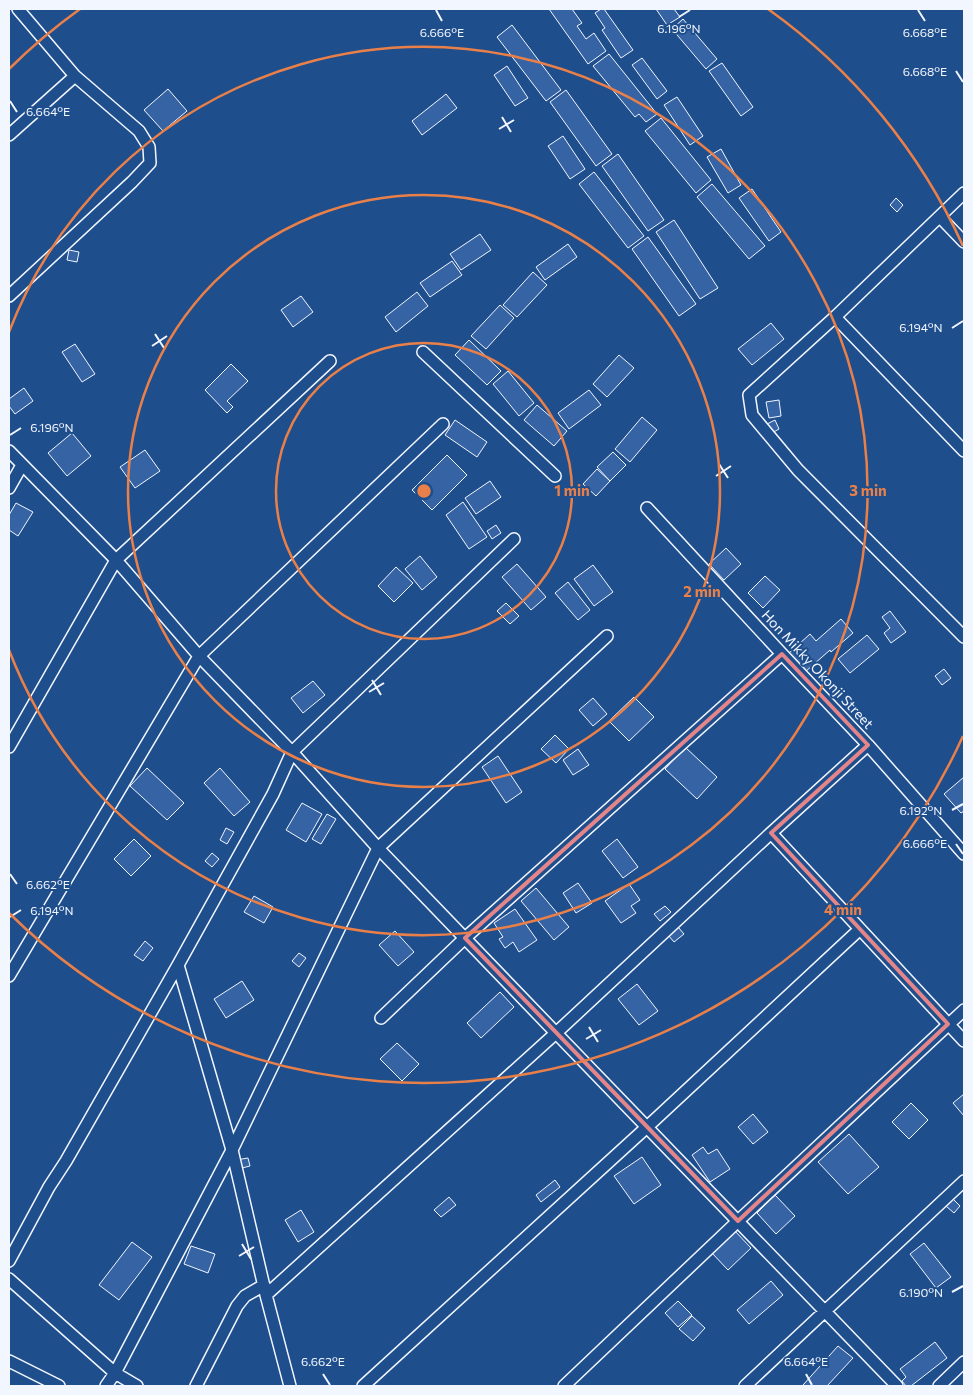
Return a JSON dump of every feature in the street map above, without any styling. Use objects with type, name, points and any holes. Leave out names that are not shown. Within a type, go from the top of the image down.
[{"type":"street","points":[[9,296],[150,163],[149,147],[139,131],[75,76],[18,9]]},
{"type":"street","points":[[9,135],[75,76]]},
{"type":"street","points":[[964,193],[835,317],[749,394],[752,416],[798,470],[964,638]]},
{"type":"street","points":[[940,217],[964,242]]},
{"type":"street","points":[[835,317],[964,451]]},
{"type":"street","points":[[423,352],[555,476]]},
{"type":"street","points":[[9,747],[116,560],[330,361]]},
{"type":"street","points":[[9,976],[199,656],[443,424]]},
{"type":"street","points":[[9,451],[116,560],[199,656],[292,752],[378,848],[897,1386]]},
{"type":"street","points":[[9,488],[22,465]]},
{"type":"street","name":"Hon Mikky Okonji Street","points":[[647,508],[868,745],[964,854]]},
{"type":"street","points":[[9,1261],[49,1187],[66,1161],[178,965],[273,794],[292,752],[514,539]]},
{"type":"street","points":[[106,1386],[115,1373],[232,1150],[378,848],[607,636]]},
{"type":"street","points":[[381,1018],[465,938],[782,654]]},
{"type":"street","points":[[196,1386],[238,1306],[246,1296],[265,1290],[556,1034],[868,745]]},
{"type":"street","points":[[771,833],[964,1042]]},
{"type":"street","points":[[363,1386],[647,1127],[860,929]]},
{"type":"street","points":[[178,965],[232,1150],[290,1386]]},
{"type":"street","points":[[564,1386],[964,1010]]},
{"type":"street","points":[[745,1386],[964,1181]]},
{"type":"street","points":[[9,1279],[115,1373],[137,1386]]},
{"type":"street","points":[[9,1361],[59,1386]]},
{"type":"street","points":[[939,1386],[964,1362]]},
{"type":"highlighted area","points":[[782,654],[868,745],[771,833],[948,1024],[738,1221],[465,938]]},
{"type":"building","points":[[549,9],[572,9],[582,23],[577,26],[586,39],[594,33],[606,51],[588,64]]},
{"type":"building","points":[[604,9],[633,50],[621,58],[602,30],[605,28],[595,13]]},
{"type":"building","points":[[656,9],[674,9],[680,17],[667,25]]},
{"type":"building","points":[[683,19],[717,59],[706,69],[672,29]]},
{"type":"building","points":[[512,25],[561,90],[546,101],[497,37]]},
{"type":"building","points":[[609,54],[657,114],[646,122],[639,114],[635,117],[593,66]]},
{"type":"building","points":[[642,58],[667,91],[657,99],[632,65]]},
{"type":"building","points":[[722,63],[753,107],[741,116],[709,71]]},
{"type":"building","points":[[507,66],[528,98],[515,106],[494,75]]},
{"type":"building","points":[[168,89],[187,111],[163,131],[144,110]]},
{"type":"building","points":[[566,90],[612,154],[596,166],[550,102]]},
{"type":"building","points":[[446,94],[457,108],[422,135],[412,121]]},
{"type":"building","points":[[677,97],[703,136],[690,145],[664,105]]},
{"type":"building","points":[[661,118],[711,180],[696,193],[645,131]]},
{"type":"building","points":[[563,136],[585,169],[570,179],[548,146]]},
{"type":"building","points":[[721,149],[741,185],[728,193],[707,157]]},
{"type":"building","points":[[618,154],[664,220],[648,231],[602,166]]},
{"type":"building","points":[[594,172],[644,236],[628,248],[579,184]]},
{"type":"building","points":[[712,184],[765,246],[749,259],[697,197]]},
{"type":"building","points":[[752,189],[781,232],[769,241],[739,198]]},
{"type":"building","points":[[896,198],[903,205],[897,212],[890,205]]},
{"type":"building","points":[[674,220],[718,288],[700,299],[656,232]]},
{"type":"building","points":[[480,234],[491,250],[461,270],[450,254]]},
{"type":"building","points":[[648,237],[696,304],[679,316],[632,249]]},
{"type":"building","points":[[568,244],[577,257],[545,280],[536,267]]},
{"type":"building","points":[[69,250],[79,252],[77,262],[67,260]]},
{"type":"building","points":[[452,261],[462,275],[430,297],[420,283]]},
{"type":"building","points":[[533,272],[547,285],[517,317],[503,305]]},
{"type":"building","points":[[417,292],[428,306],[396,332],[385,317]]},
{"type":"building","points":[[301,296],[313,312],[293,327],[281,310]]},
{"type":"building","points":[[500,305],[514,318],[486,349],[471,336]]},
{"type":"building","points":[[771,323],[784,339],[752,365],[738,349]]},
{"type":"building","points":[[469,340],[501,371],[487,385],[455,355]]},
{"type":"building","points":[[75,344],[95,374],[82,382],[62,352]]},
{"type":"building","points":[[619,355],[634,368],[607,397],[593,384]]},
{"type":"building","points":[[231,364],[248,381],[227,401],[233,407],[227,413],[205,390]]},
{"type":"building","points":[[508,371],[534,403],[519,416],[493,384]]},
{"type":"building","points":[[24,388],[33,401],[15,414],[9,406],[9,399]]},
{"type":"building","points":[[589,390],[601,405],[569,429],[558,413]]},
{"type":"building","points":[[779,400],[781,416],[769,418],[766,402]]},
{"type":"building","points":[[537,405],[567,431],[554,446],[524,420]]},
{"type":"building","points":[[642,417],[657,430],[630,462],[615,449]]},
{"type":"building","points":[[455,420],[487,442],[477,457],[445,435]]},
{"type":"building","points":[[775,420],[779,429],[772,433],[767,424]]},
{"type":"building","points":[[72,433],[91,456],[67,476],[48,453]]},
{"type":"building","points":[[145,450],[160,471],[135,488],[120,467]]},
{"type":"building","points":[[613,452],[626,465],[610,481],[597,467]]},
{"type":"building","points":[[447,455],[467,475],[432,510],[412,490]]},
{"type":"building","points":[[597,469],[610,481],[596,496],[583,484]]},
{"type":"building","points":[[490,481],[501,497],[476,514],[465,498]]},
{"type":"building","points":[[463,502],[487,537],[469,549],[446,515]]},
{"type":"building","points":[[16,503],[33,512],[18,536],[9,530],[9,515]]},
{"type":"building","points":[[496,525],[501,533],[492,539],[487,531]]},
{"type":"building","points":[[726,548],[741,564],[724,580],[709,564]]},
{"type":"building","points":[[420,556],[437,577],[422,590],[405,569]]},
{"type":"building","points":[[517,564],[546,597],[531,610],[502,577]]},
{"type":"building","points":[[593,565],[613,592],[594,606],[574,579]]},
{"type":"building","points":[[396,567],[413,583],[394,602],[378,586]]},
{"type":"building","points":[[765,576],[780,590],[763,608],[748,593]]},
{"type":"building","points":[[568,582],[590,610],[578,620],[555,593]]},
{"type":"building","points":[[506,603],[519,616],[510,624],[497,611]]},
{"type":"building","points":[[890,611],[906,632],[891,643],[884,633],[890,628],[882,617]]},
{"type":"building","points":[[841,619],[853,633],[805,672],[788,654],[810,634],[816,641]]},
{"type":"building","points":[[867,635],[879,649],[850,673],[838,659]]},
{"type":"building","points":[[944,669],[951,678],[942,685],[935,676]]},
{"type":"building","points":[[313,681],[325,695],[303,713],[291,698]]},
{"type":"building","points":[[634,697],[654,717],[629,741],[609,721]]},
{"type":"building","points":[[593,698],[607,714],[593,726],[579,710]]},
{"type":"building","points":[[555,735],[569,749],[556,763],[541,749]]},
{"type":"building","points":[[685,747],[717,777],[697,799],[665,769]]},
{"type":"building","points":[[578,749],[589,765],[573,775],[563,760]]},
{"type":"building","points":[[498,756],[522,792],[506,803],[482,767]]},
{"type":"building","points":[[147,768],[184,803],[167,820],[130,786]]},
{"type":"building","points":[[220,768],[250,802],[234,816],[204,783]]},
{"type":"building","points":[[964,777],[964,811],[961,813],[944,794]]},
{"type":"building","points":[[302,803],[322,814],[306,842],[286,830]]},
{"type":"building","points":[[327,814],[336,819],[321,844],[312,839]]},
{"type":"building","points":[[226,828],[234,832],[227,844],[220,840]]},
{"type":"building","points":[[134,839],[151,856],[131,876],[114,859]]},
{"type":"building","points":[[617,839],[638,867],[623,878],[602,851]]},
{"type":"building","points":[[212,853],[219,859],[212,867],[205,861]]},
{"type":"building","points":[[578,883],[592,903],[576,913],[563,893]]},
{"type":"building","points":[[629,884],[640,900],[631,906],[636,913],[621,923],[605,901]]},
{"type":"building","points":[[536,888],[569,927],[554,940],[521,901]]},
{"type":"building","points":[[254,896],[273,907],[264,923],[244,912]]},
{"type":"building","points":[[665,906],[671,912],[660,921],[654,914]]},
{"type":"building","points":[[515,909],[537,940],[519,952],[513,942],[505,948],[499,939],[503,937],[494,923]]},
{"type":"building","points":[[678,927],[684,934],[674,942],[668,935]]},
{"type":"building","points":[[395,931],[414,952],[398,966],[379,945]]},
{"type":"building","points":[[145,941],[153,948],[143,961],[134,955]]},
{"type":"building","points":[[299,953],[306,958],[299,967],[292,961]]},
{"type":"building","points":[[242,981],[254,1000],[226,1018],[214,999]]},
{"type":"building","points":[[637,984],[658,1011],[639,1025],[618,999]]},
{"type":"building","points":[[500,992],[514,1007],[481,1038],[467,1023]]},
{"type":"building","points":[[397,1043],[419,1064],[402,1081],[380,1059]]},
{"type":"building","points":[[964,1094],[964,1116],[953,1103]]},
{"type":"building","points":[[911,1103],[928,1120],[909,1139],[892,1122]]},
{"type":"building","points":[[753,1114],[768,1132],[753,1144],[738,1127]]},
{"type":"building","points":[[849,1134],[879,1167],[848,1194],[818,1162]]},
{"type":"building","points":[[703,1147],[708,1154],[717,1149],[730,1169],[710,1182],[692,1155]]},
{"type":"building","points":[[642,1157],[661,1185],[634,1204],[614,1176]]},
{"type":"building","points":[[248,1158],[250,1166],[238,1169],[236,1160]]},
{"type":"building","points":[[555,1180],[560,1187],[541,1202],[536,1195]]},
{"type":"building","points":[[775,1195],[795,1216],[776,1234],[757,1213]]},
{"type":"building","points":[[449,1197],[456,1205],[441,1217],[434,1210]]},
{"type":"building","points":[[953,1199],[960,1206],[954,1213],[946,1206]]},
{"type":"building","points":[[301,1210],[314,1232],[298,1242],[285,1220]]},
{"type":"building","points":[[734,1230],[751,1248],[728,1270],[711,1252]]},
{"type":"building","points":[[132,1242],[152,1257],[119,1300],[99,1285]]},
{"type":"building","points":[[924,1243],[951,1277],[936,1288],[910,1254]]},
{"type":"building","points":[[191,1246],[215,1254],[208,1273],[184,1264]]},
{"type":"building","points":[[771,1281],[783,1295],[749,1324],[737,1310]]},
{"type":"building","points":[[678,1301],[692,1315],[678,1327],[665,1313]]},
{"type":"building","points":[[692,1316],[705,1328],[693,1341],[679,1329]]},
{"type":"building","points":[[935,1342],[947,1358],[911,1386],[906,1386],[902,1381],[906,1377],[900,1369]]},
{"type":"building","points":[[838,1346],[853,1358],[827,1386],[804,1386],[803,1385]]}]
